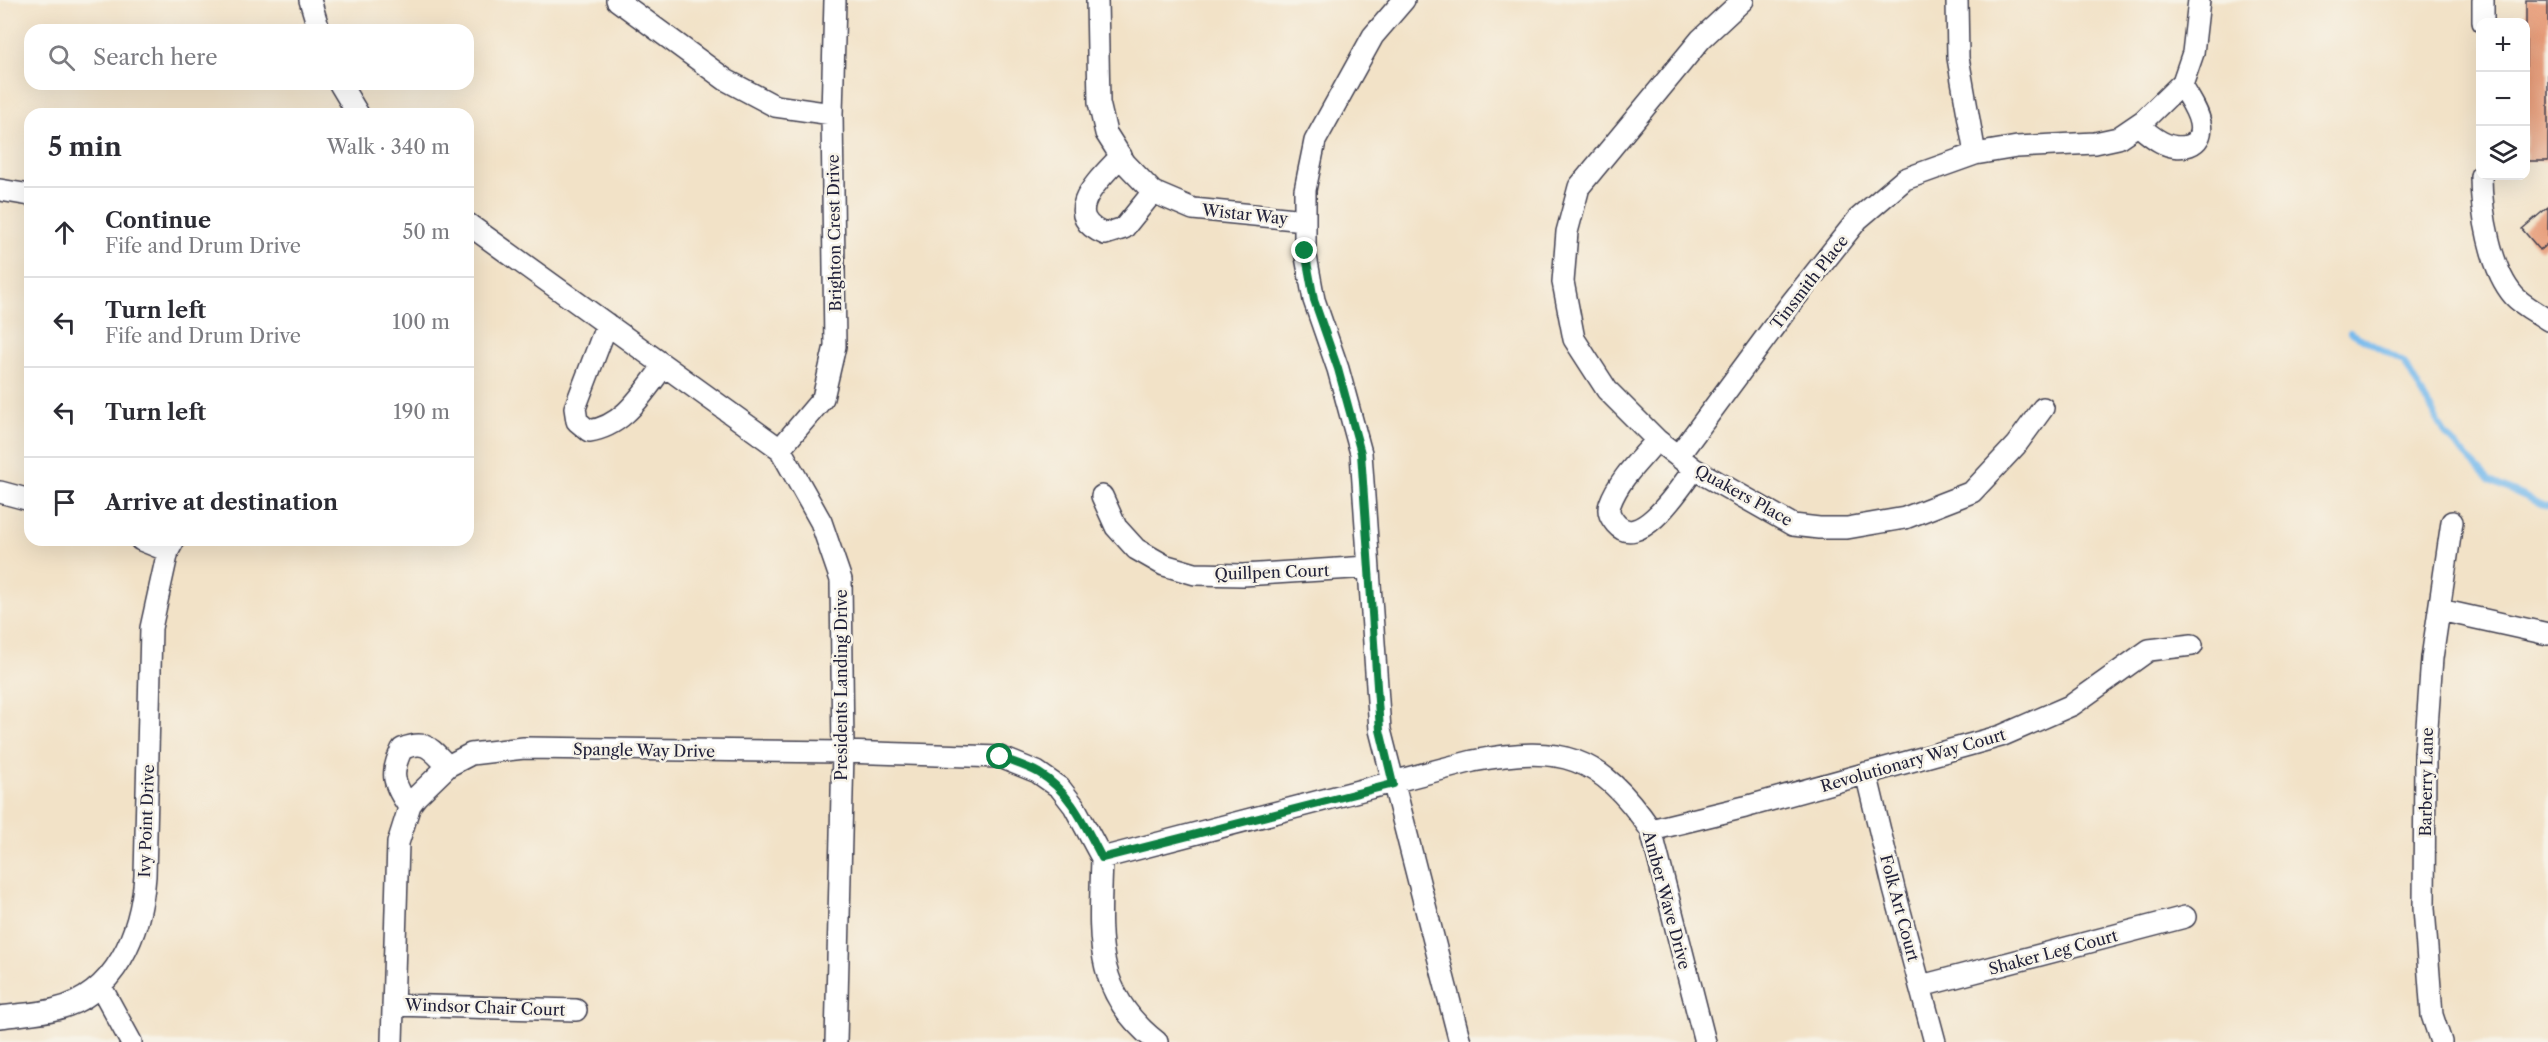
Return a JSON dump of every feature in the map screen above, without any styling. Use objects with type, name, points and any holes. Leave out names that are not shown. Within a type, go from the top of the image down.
[{"type":"street","points":[[310,0],[318,24]]},
{"type":"street","points":[[617,0],[726,80],[776,106],[832,114]]},
{"type":"street","name":"Brighton Crest Drive","points":[[780,449],[823,398],[836,346],[832,114],[835,0]]},
{"type":"street","name":"Wistar Way","points":[[1097,0],[1099,104],[1106,133],[1121,156],[1153,192],[1194,210],[1305,220]]},
{"type":"street","points":[[1404,0],[1373,36],[1315,141],[1305,190],[1305,251],[1314,300],[1338,369],[1361,453],[1380,730],[1460,1042]]},
{"type":"street","name":"Quakers Place","points":[[1743,0],[1701,39],[1578,187],[1567,232],[1563,282],[1574,339],[1607,390],[1657,440],[1687,462],[1793,525],[1847,528],[1905,518],[1972,492],[2016,446],[2043,408]]},
{"type":"street","points":[[1957,0],[1958,58],[1975,154]]},
{"type":"street","points":[[2138,125],[2163,143],[2181,147],[2194,144],[2199,139],[2200,123],[2181,84],[2193,53],[2199,0]]},
{"type":"street","points":[[2483,0],[2483,18]]},
{"type":"street","name":"Tinsmith Place","points":[[1657,440],[1619,484],[1609,506],[1609,515],[1620,528],[1632,531],[1647,524],[1672,500],[1687,462],[1792,302],[1858,219],[1905,179],[1975,154],[2017,147],[2095,143],[2118,138],[2138,125],[2181,84]]},
{"type":"street","points":[[344,90],[354,108]]},
{"type":"street","points":[[1121,156],[1084,198],[1083,213],[1092,229],[1105,234],[1124,228],[1153,192]]},
{"type":"street","points":[[2481,180],[2489,241],[2499,268],[2514,296],[2548,320]]},
{"type":"street","points":[[0,190],[24,194]]},
{"type":"street","name":"Presidents Landing Drive","points":[[474,228],[780,449],[821,522],[841,580],[843,752],[836,1042]]},
{"type":"street","points":[[607,324],[575,408],[577,421],[590,431],[604,429],[621,419],[664,366]]},
{"type":"street","points":[[0,492],[24,498]]},
{"type":"street","name":"Quillpen Court","points":[[1102,496],[1116,527],[1137,549],[1164,565],[1194,574],[1243,575],[1368,567]]},
{"type":"street","name":"Barberry Lane","points":[[2440,1042],[2432,1015],[2424,908],[2427,700],[2452,522]]},
{"type":"street","name":"Ivy Point Drive","points":[[0,1017],[55,1010],[79,1001],[100,987],[124,952],[143,905],[151,628],[171,546]]},
{"type":"street","points":[[2440,610],[2548,634]]},
{"type":"street","name":"Revolutionary Way Court","points":[[1651,830],[1745,807],[2001,736],[2072,705],[2150,650],[2192,645]]},
{"type":"street","points":[[409,807],[395,784],[394,765],[402,749],[416,743],[428,747],[448,766]]},
{"type":"street","name":"Spangle Way Drive","points":[[392,1042],[398,843],[409,807],[416,797],[448,766],[471,754],[524,748],[843,752],[1000,757],[1037,772],[1060,788],[1074,806],[1102,858]]},
{"type":"street","name":"Amber Wave Drive","points":[[1102,858],[1393,784],[1473,761],[1531,753],[1578,760],[1632,803],[1651,830],[1705,1042]]},
{"type":"street","name":"Folk Art Court","points":[[1866,773],[1935,1042]]},
{"type":"street","points":[[1102,858],[1100,936],[1104,961],[1114,994],[1140,1029],[1157,1042]]},
{"type":"street","name":"Shaker Leg Court","points":[[1921,986],[2185,917]]},
{"type":"street","points":[[100,987],[131,1042]]},
{"type":"street","name":"Windsor Chair Court","points":[[394,1005],[576,1010]]},
{"type":"building","points":[[2526,0],[2548,0],[2548,161],[2530,161],[2530,18],[2526,18]]},
{"type":"building","points":[[2548,207],[2548,243],[2540,250],[2522,229]]},
{"type":"waterway","points":[[2350,332],[2404,362],[2446,435],[2490,481],[2548,507]]},
{"type":"route","points":[[1000,757],[1037,772],[1060,788],[1074,806],[1102,858],[1393,784],[1380,730],[1361,453],[1338,369],[1314,300],[1305,251]]}]
